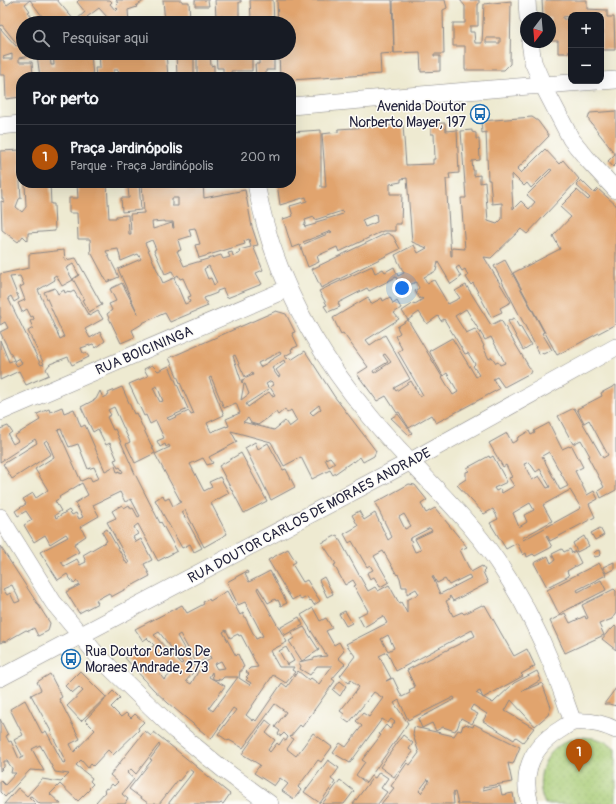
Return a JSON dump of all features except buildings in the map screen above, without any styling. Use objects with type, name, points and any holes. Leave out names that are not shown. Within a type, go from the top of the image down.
[{"type":"street","points":[[527,0],[528,12]]},
{"type":"street","points":[[531,48],[533,62],[543,85],[571,139],[616,190]]},
{"type":"street","points":[[604,81],[616,80]]},
{"type":"street","points":[[296,106],[568,83]]},
{"type":"street","points":[[0,126],[16,124]]},
{"type":"street","points":[[257,188],[262,215],[274,254],[287,288],[323,353],[369,415],[450,502],[497,562],[515,590],[533,623],[552,666],[573,722]]},
{"type":"street","name":"RUA BOICININGA","points":[[0,412],[287,288]]},
{"type":"street","name":"RUA DOUTOR CARLOS DE MORAES ANDRADE","points":[[0,678],[411,461],[616,347]]},
{"type":"street","points":[[0,517],[53,602],[97,655],[176,731],[224,770],[270,804]]},
{"type":"street","points":[[530,804],[527,793],[526,778],[530,762],[537,748],[548,737],[573,722],[593,723],[608,726],[616,730]]},
{"type":"green space","points":[[578,737],[598,739],[607,742],[616,748],[616,804],[545,804],[540,787],[540,778],[545,762],[556,748],[568,740]]},
{"type":"place","name":"Avenida Doutor Norberto Mayer, 197","points":[[480,114]]},
{"type":"place","name":"Rua Doutor Carlos De Moraes Andrade, 273","points":[[71,659]]},
{"type":"place","name":"Praça Jardinópolis","points":[[579,772]]}]
